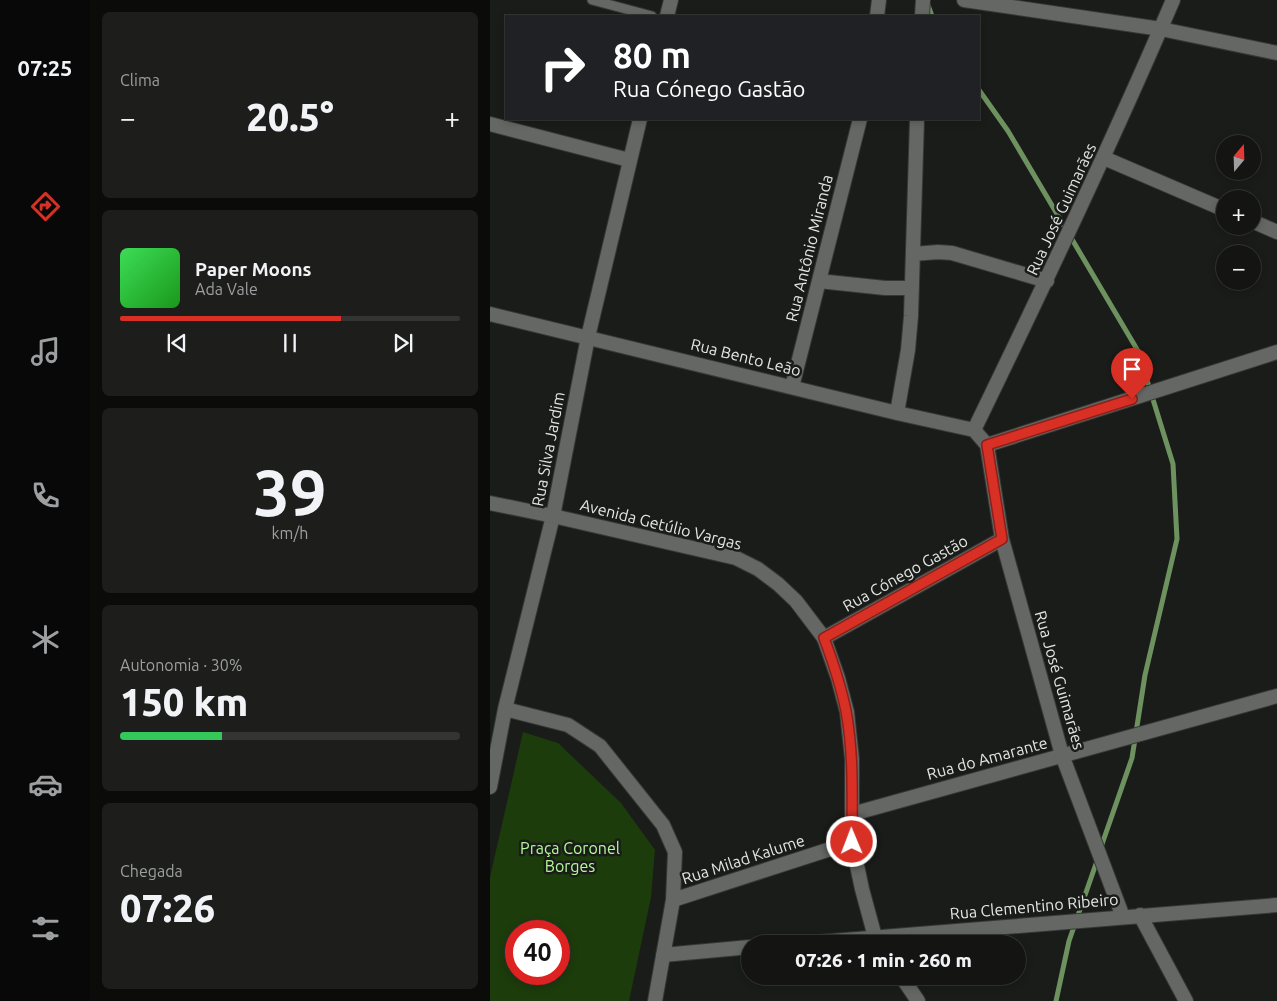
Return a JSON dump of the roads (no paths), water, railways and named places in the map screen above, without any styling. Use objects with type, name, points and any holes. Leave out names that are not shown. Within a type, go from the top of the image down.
[{"type":"street","points":[[667,15],[671,0]]},
{"type":"street","points":[[877,15],[879,0]]},
{"type":"street","points":[[922,15],[923,0]]},
{"type":"street","points":[[964,0],[1160,29],[1277,53]]},
{"type":"street","name":"Rua José Guimarães","points":[[974,430],[1047,281],[1104,158],[1173,0]]},
{"type":"street","name":"Rua Silva Jardim","points":[[490,787],[505,709],[553,516],[588,337],[640,120]]},
{"type":"street","name":"Rua Antônio Miranda","points":[[792,387],[860,120]]},
{"type":"street","points":[[897,413],[908,350],[911,316],[917,120]]},
{"type":"street","points":[[490,124],[630,160]]},
{"type":"street","points":[[1104,158],[1216,206]]},
{"type":"street","points":[[1261,225],[1277,232]]},
{"type":"street","points":[[913,254],[952,253],[1047,281]]},
{"type":"street","points":[[819,281],[885,288],[912,288]]},
{"type":"street","name":"Rua Bento Leão","points":[[490,314],[974,430]]},
{"type":"street","points":[[974,430],[987,445],[1277,352]]},
{"type":"street","name":"Rua José Guimarães","points":[[987,445],[1002,539],[1062,755],[1123,917]]},
{"type":"street","name":"Avenida Getúlio Vargas","points":[[490,503],[736,558],[758,569],[778,584],[796,602],[824,638],[838,678],[846,712],[852,759],[852,842],[876,935]]},
{"type":"street","name":"Rua Cónego Gastão","points":[[824,638],[1002,539]]},
{"type":"street","name":"Rua do Amarante","points":[[852,814],[1277,696]]},
{"type":"street","points":[[505,709],[568,725],[600,746],[663,825],[675,852],[673,900],[655,1001]]},
{"type":"street","name":"Rua Milad Kalume","points":[[673,900],[852,842]]},
{"type":"street","name":"Rua Clementino Ribeiro","points":[[930,935],[1140,915],[1277,905]]},
{"type":"street","points":[[1140,915],[1186,1001]]},
{"type":"street","points":[[664,954],[741,948]]},
{"type":"street","points":[[908,985],[918,1001]]},
{"type":"lane","points":[[592,0],[648,15]]},
{"type":"waterway","points":[[928,5],[932,15]]},
{"type":"waterway","points":[[980,91],[1008,131],[1138,351],[1173,464],[1177,539],[1145,675],[1132,758],[1100,850]]},
{"type":"waterway","points":[[1056,1001],[1069,941],[1098,858]]},
{"type":"park label","name":"Praça Coronel Borges","points":[[570,857]]}]
